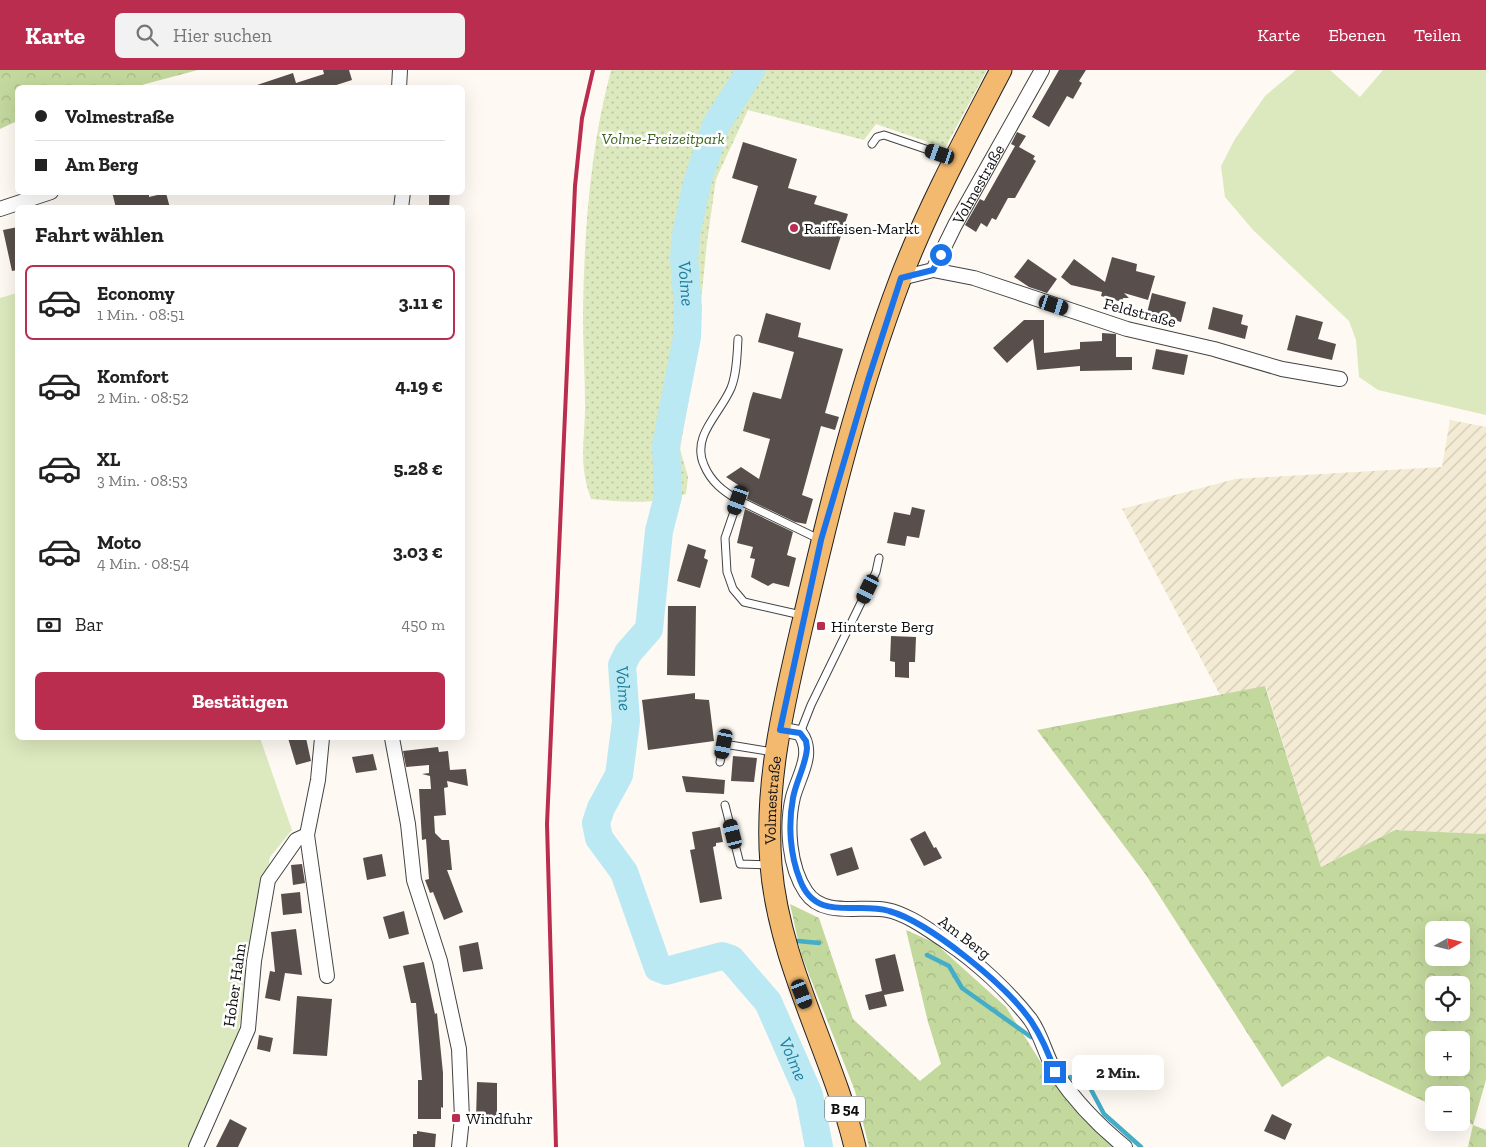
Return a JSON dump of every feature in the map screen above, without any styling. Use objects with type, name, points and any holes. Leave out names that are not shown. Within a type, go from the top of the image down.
[{"type":"main road","name":"Volmestraße","points":[[855,1147],[833,1072],[794,970],[782,928],[771,865],[770,803],[776,752],[821,540],[868,380],[901,278],[955,159],[1001,70]]},
{"type":"street","points":[[399,85],[400,70]]},
{"type":"street","name":"Volmestraße","points":[[933,270],[969,200],[1042,70]]},
{"type":"street","points":[[0,209],[41,195]]},
{"type":"street","points":[[901,278],[933,270]]},
{"type":"street","name":"Feldstraße","points":[[933,270],[974,278],[1127,329],[1214,349],[1282,369],[1340,379]]},
{"type":"street","points":[[780,730],[800,733]]},
{"type":"street","name":"Am Berg","points":[[800,733],[806,741],[807,754],[793,798],[790,844],[800,880],[807,894],[828,908],[888,910],[918,924],[949,943],[995,982],[1030,1020],[1048,1052],[1055,1072],[1102,1128],[1126,1147]]},
{"type":"street","points":[[322,740],[318,780],[307,835],[327,976]]},
{"type":"street","points":[[392,740],[408,824],[414,880],[440,961],[459,1049],[462,1110],[459,1147]]},
{"type":"street","name":"Hoher Hahn","points":[[196,1147],[248,1028],[254,961],[268,880],[296,840],[307,835]]},
{"type":"lane","points":[[872,144],[877,137],[884,135],[955,159]]},
{"type":"lane","points":[[738,339],[737,364],[731,388],[702,438],[700,457],[708,476],[722,490],[738,500],[821,540]]},
{"type":"lane","points":[[738,500],[725,538],[727,572],[733,588],[744,602],[804,616]]},
{"type":"lane","points":[[800,733],[811,706],[876,572],[879,558]]},
{"type":"lane","points":[[720,762],[724,744],[776,752]]},
{"type":"lane","points":[[725,805],[740,864],[771,865]]},
{"type":"shaded area","points":[[1450,420],[1486,427],[1486,834],[1395,830],[1321,867],[1266,687],[1220,695],[1122,509],[1235,479],[1442,467]]},
{"type":"green space","points":[[0,70],[198,70],[142,85],[15,85],[15,122],[0,129]]},
{"type":"green space","name":"Volme-Freizeitpark","points":[[611,70],[987,70],[945,148],[876,124],[864,140],[748,110],[716,179],[707,242],[695,362],[680,449],[688,477],[686,494],[662,500],[628,502],[591,499],[583,463],[585,406],[583,315],[587,222],[593,161]]},
{"type":"green space","points":[[1296,70],[1330,70],[1360,97],[1383,70],[1486,70],[1486,415],[1378,390],[1359,377],[1356,340],[1349,321],[1253,230],[1225,197],[1221,166],[1235,139],[1265,96]]},
{"type":"green space","points":[[15,294],[15,740],[261,740],[292,830],[270,857],[237,1039],[189,1147],[0,1147],[0,298]]},
{"type":"green space","points":[[1265,686],[1321,867],[1395,830],[1486,834],[1486,1080],[1473,1125],[1470,1124],[1470,1086],[1425,1086],[1425,1102],[1328,1056],[1282,1087],[1146,875],[1037,730]]},
{"type":"green space","points":[[790,904],[819,918],[853,1019],[920,1081],[941,1064],[928,1022],[906,930],[935,943],[1006,1007],[1052,1080],[1098,1132],[1118,1147],[869,1147],[855,1091],[801,954]]},
{"type":"green space","points":[[1473,1125],[1486,1130],[1486,1147],[1468,1147]]},
{"type":"building","points":[[323,70],[349,70],[352,80],[336,85],[257,85],[293,73],[296,83],[324,74]]},
{"type":"building","points":[[1059,70],[1086,70],[1079,81],[1082,83],[1073,99],[1067,96],[1049,127],[1032,117]]},
{"type":"building","points":[[1017,132],[1026,136],[1019,147],[1035,156],[1033,159],[1036,161],[1015,198],[1008,198],[996,220],[992,218],[987,227],[981,223],[976,232],[965,225],[980,199],[984,201],[1015,146],[1011,144]]},
{"type":"building","name":"Raiffeisen-Markt","points":[[743,142],[797,159],[788,188],[817,196],[814,204],[848,214],[830,270],[741,242],[758,186],[732,178]]},
{"type":"building","points":[[113,195],[149,195],[149,197],[167,195],[169,205],[115,205]]},
{"type":"building","points":[[429,195],[450,195],[449,205],[429,205]]},
{"type":"building","points":[[15,228],[15,270],[12,271],[3,230]]},
{"type":"building","points":[[1112,257],[1137,264],[1136,271],[1155,276],[1148,300],[1124,293],[1129,298],[1123,298],[1122,302],[1101,296],[1102,292],[1071,285],[1061,277],[1074,259],[1105,282]]},
{"type":"building","points":[[1028,259],[1057,279],[1047,293],[1029,287],[1014,277]]},
{"type":"building","points":[[1152,293],[1186,302],[1181,322],[1147,313]]},
{"type":"building","points":[[1213,307],[1243,315],[1241,324],[1248,326],[1245,339],[1208,329]]},
{"type":"building","points":[[766,313],[801,323],[798,337],[843,349],[825,413],[839,417],[835,430],[821,426],[802,495],[813,499],[806,524],[795,522],[747,499],[749,492],[726,477],[741,467],[759,479],[770,439],[743,431],[750,401],[753,392],[781,399],[794,352],[758,342]]},
{"type":"building","points":[[1296,315],[1323,322],[1318,339],[1336,344],[1332,360],[1287,350]]},
{"type":"building","points":[[1024,320],[1044,320],[1044,353],[1080,349],[1080,342],[1102,341],[1102,333],[1116,334],[1116,357],[1132,357],[1132,370],[1080,371],[1080,366],[1037,370],[1033,339],[1007,363],[993,348]]},
{"type":"building","points":[[1156,349],[1188,355],[1184,375],[1152,369]]},
{"type":"building","points":[[912,507],[925,510],[919,538],[907,536],[905,546],[887,543],[894,512],[910,515]]},
{"type":"building","points":[[745,509],[793,532],[787,555],[796,558],[789,587],[773,583],[768,586],[751,577],[755,559],[750,558],[753,547],[737,543]]},
{"type":"building","points":[[688,544],[706,550],[704,558],[708,560],[700,588],[677,581]]},
{"type":"building","points":[[668,606],[696,606],[695,676],[667,675]]},
{"type":"building","points":[[891,636],[916,637],[915,662],[909,662],[909,678],[895,677],[895,662],[890,661]]},
{"type":"building","points":[[695,693],[695,699],[709,700],[714,741],[648,750],[642,700]]},
{"type":"building","points":[[289,740],[306,740],[311,761],[296,765]]},
{"type":"building","points":[[438,747],[439,752],[448,751],[450,770],[466,769],[468,786],[447,781],[448,787],[444,788],[446,815],[434,816],[435,833],[442,840],[449,840],[452,870],[447,870],[463,912],[444,920],[433,892],[430,893],[425,880],[429,879],[426,839],[422,840],[419,789],[431,789],[430,776],[422,774],[429,773],[429,765],[406,767],[403,751]]},
{"type":"building","points":[[373,754],[377,770],[356,773],[352,757]]},
{"type":"building","points":[[733,756],[757,758],[754,782],[731,781]]},
{"type":"building","points":[[682,776],[725,780],[724,794],[686,792]]},
{"type":"building","points":[[720,827],[723,842],[716,843],[716,846],[713,847],[722,899],[700,903],[690,850],[695,849],[692,832]]},
{"type":"building","points":[[925,831],[942,858],[924,866],[910,839]]},
{"type":"building","points":[[852,847],[859,869],[837,876],[830,854]]},
{"type":"building","points":[[382,854],[386,876],[367,880],[363,858]]},
{"type":"building","points":[[302,864],[305,883],[293,885],[291,865]]},
{"type":"building","points":[[300,892],[302,913],[283,915],[281,894]]},
{"type":"building","points":[[404,911],[409,934],[389,939],[383,917]]},
{"type":"building","points":[[296,929],[302,975],[285,973],[280,1001],[265,998],[270,971],[275,972],[271,932]]},
{"type":"building","points":[[478,942],[483,969],[463,972],[459,946]]},
{"type":"building","points":[[895,954],[904,991],[884,995],[887,1006],[869,1010],[865,995],[882,991],[875,959]]},
{"type":"building","points":[[424,962],[435,1014],[437,1013],[443,1073],[443,1108],[441,1107],[441,1119],[418,1119],[418,1080],[422,1080],[416,1003],[411,1003],[403,966]]},
{"type":"building","points":[[297,996],[332,999],[327,1056],[293,1054]]},
{"type":"building","points":[[259,1035],[273,1038],[270,1052],[257,1049]]},
{"type":"building","points":[[477,1082],[497,1083],[497,1121],[476,1120]]},
{"type":"building","points":[[1272,1114],[1292,1124],[1285,1140],[1264,1131]]},
{"type":"building","points":[[230,1119],[247,1128],[238,1147],[216,1147]]},
{"type":"building","points":[[417,1131],[436,1134],[435,1147],[413,1147],[413,1134],[417,1134]]},
{"type":"waterway","name":"Volme","points":[[751,70],[716,125],[697,183],[686,235],[684,258],[688,308],[687,337],[666,445],[668,496],[659,531],[649,629],[628,653],[622,665],[626,721],[619,775],[601,808],[596,823],[599,838],[624,872],[658,968],[666,971],[722,956],[731,959],[768,1002],[809,1095],[819,1147]]},
{"type":"waterway","points":[[798,941],[819,943]]},
{"type":"waterway","points":[[927,955],[949,966],[962,988],[1031,1037]]},
{"type":"waterway","points":[[1070,1077],[1087,1082],[1104,1114],[1141,1147]]},
{"type":"railway","points":[[556,1147],[547,824],[575,186],[582,118],[593,70]]},
{"type":"place","name":"Raiffeisen-Markt","points":[[794,228]]},
{"type":"place","name":"Hinterste Berg","points":[[821,626]]},
{"type":"place","name":"Windfuhr","points":[[456,1118]]},
{"type":"route","points":[[941,255],[933,270],[901,278],[884,325],[821,540],[784,702],[780,730],[800,733],[806,741],[807,748],[807,754],[793,798],[790,844],[800,880],[807,894],[828,908],[888,910],[918,924],[949,943],[995,982],[1030,1020],[1048,1052],[1055,1072]]}]
